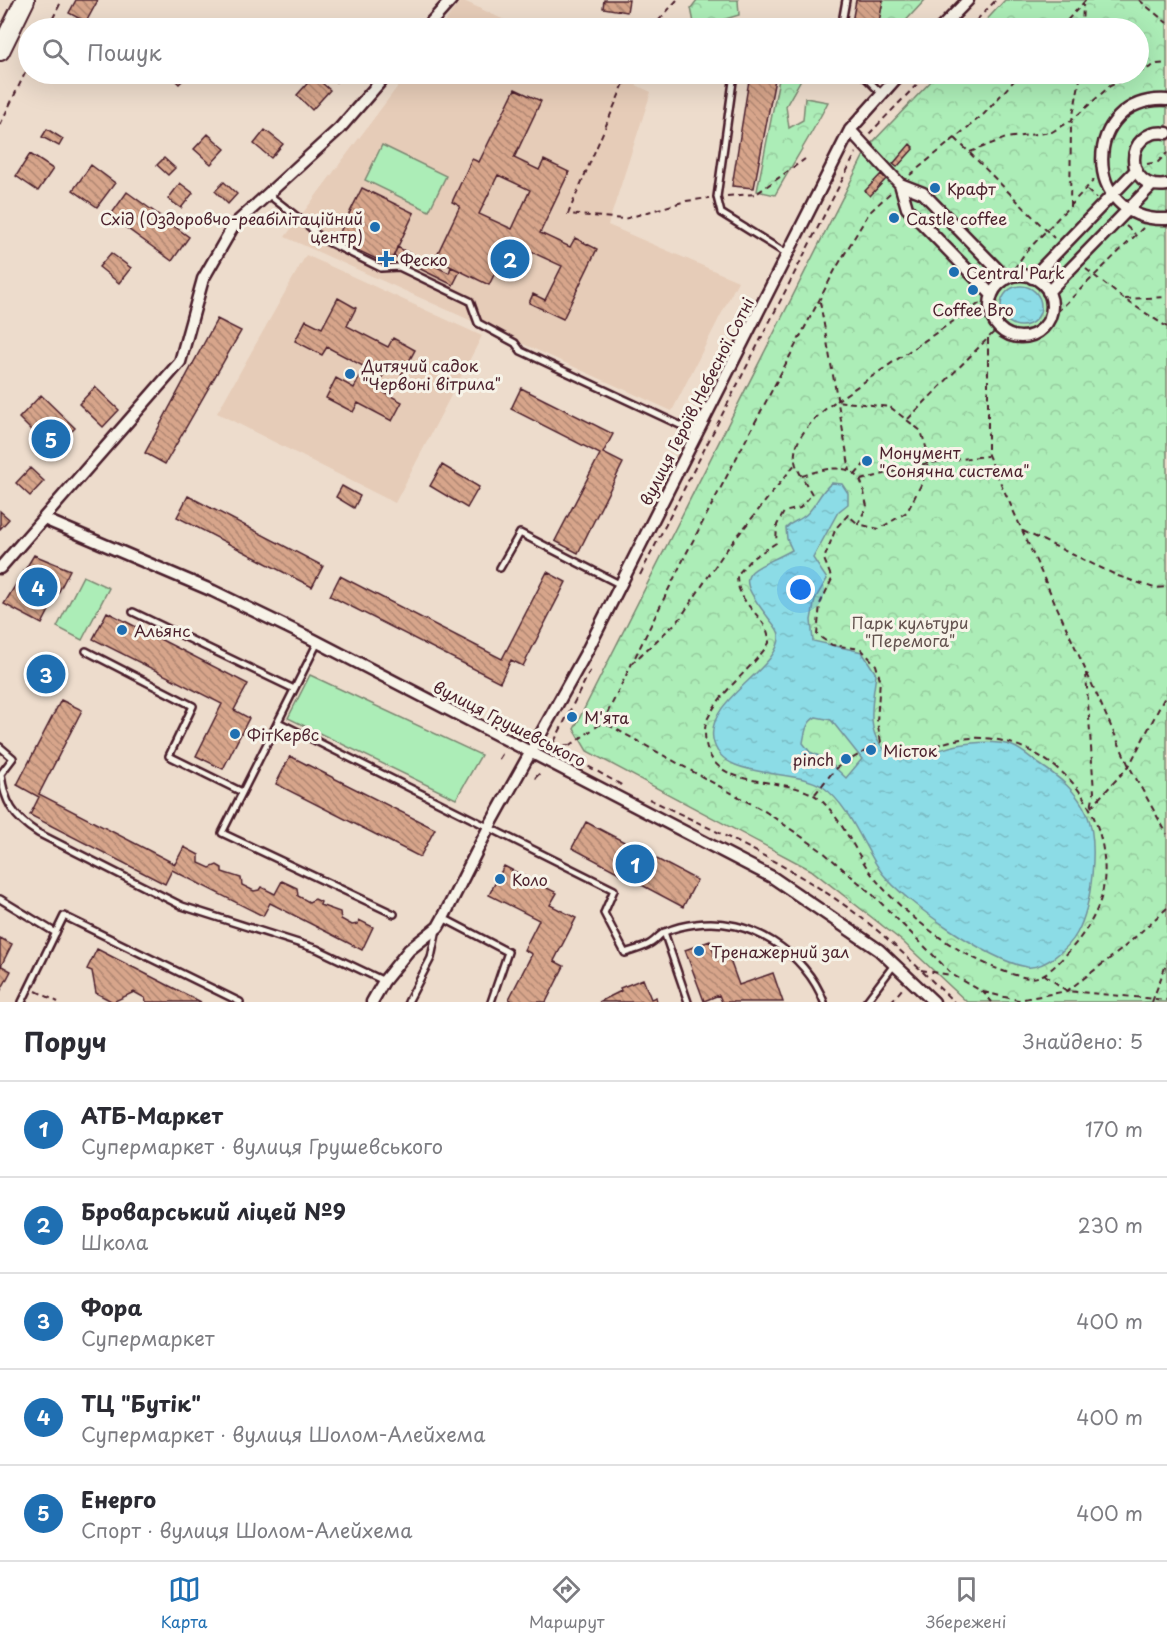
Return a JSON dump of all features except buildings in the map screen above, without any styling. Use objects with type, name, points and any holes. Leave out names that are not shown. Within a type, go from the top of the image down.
[{"type":"main road","points":[[0,51],[25,0]]},
{"type":"street","points":[[435,18],[451,0]]},
{"type":"street","points":[[951,18],[968,0]]},
{"type":"street","points":[[0,568],[180,362],[203,279],[218,249],[234,225],[340,128],[378,84]]},
{"type":"street","name":"вулиця Героїв Небесної Сотні","points":[[440,923],[489,826],[587,651],[850,130],[890,84]]},
{"type":"street","points":[[1167,100],[1141,103],[1116,119],[1103,145],[1102,169],[1113,195],[1128,209],[1155,219],[1167,219]]},
{"type":"street","points":[[850,130],[900,184],[907,208],[992,295]]},
{"type":"street","points":[[1167,133],[1155,133],[1142,140],[1135,151],[1135,168],[1141,178],[1152,185],[1167,185]]},
{"type":"street","points":[[1032,278],[1113,195],[1135,168]]},
{"type":"street","points":[[900,184],[923,193],[1007,279]]},
{"type":"street","points":[[1048,292],[1152,185]]},
{"type":"street","points":[[1016,276],[1032,278],[1048,292],[1051,309],[1042,327],[1029,335],[1009,334],[999,327],[991,312],[992,295],[998,285],[1007,279],[1016,276]]},
{"type":"street","name":"вулиця Грушевського","points":[[44,519],[213,591],[318,642],[531,750],[772,877],[879,950],[934,1002]]},
{"type":"street","points":[[372,1002],[384,981],[409,950],[440,923]]},
{"type":"lane","points":[[843,18],[846,0]]},
{"type":"lane","points":[[733,84],[717,197],[721,213],[787,254]]},
{"type":"lane","points":[[872,84],[881,93]]},
{"type":"lane","points":[[269,195],[310,226],[320,238],[381,268],[399,267],[470,301],[478,323],[515,343],[522,351],[697,432]]},
{"type":"lane","points":[[500,568],[520,533],[621,585]]},
{"type":"lane","points":[[133,612],[294,689]]},
{"type":"lane","points":[[318,642],[222,832],[394,914]]},
{"type":"lane","points":[[86,651],[193,706],[169,756],[242,792]]},
{"type":"lane","points":[[278,722],[614,890],[604,913],[625,952],[651,944],[664,932],[697,923],[728,924],[757,932],[783,948],[806,970],[824,1002]]},
{"type":"lane","points":[[0,747],[13,758],[0,775],[10,810],[22,824],[182,906],[317,949],[384,981]]},
{"type":"lane","points":[[0,899],[56,933]]},
{"type":"lane","points":[[22,1002],[64,916],[240,1002]]},
{"type":"lane","points":[[408,1002],[431,958],[440,923],[508,952],[492,1002]]},
{"type":"lane","points":[[664,932],[688,1002]]},
{"type":"lane","points":[[866,1002],[894,965]]},
{"type":"path","points":[[53,18],[62,0]]},
{"type":"path","points":[[661,18],[677,0]]},
{"type":"path","points":[[979,18],[996,0]]},
{"type":"path","points":[[1139,0],[1167,22]]},
{"type":"path","points":[[1069,18],[1084,1]]},
{"type":"path","points":[[1083,18],[1084,1]]},
{"type":"path","points":[[1149,68],[1167,63]]},
{"type":"path","points":[[0,125],[20,84]]},
{"type":"path","points":[[624,84],[568,214],[624,219],[686,201],[756,194],[805,159]]},
{"type":"path","points":[[639,577],[862,142],[917,84]]},
{"type":"path","points":[[535,778],[562,752],[603,722],[628,667],[782,368],[869,213],[984,114],[1011,84]]},
{"type":"path","points":[[1070,207],[1072,120],[1079,84]]},
{"type":"path","points":[[970,152],[1006,138],[1052,132],[1072,120],[1114,84]]},
{"type":"path","points":[[1135,168],[1158,162],[1167,153]]},
{"type":"path","points":[[1007,279],[1025,253],[1070,207],[1102,169]]},
{"type":"path","points":[[1042,327],[1134,234],[1155,219]]},
{"type":"path","points":[[836,401],[890,407],[921,431],[927,450],[928,463],[923,481],[907,512],[879,529],[858,524],[848,515],[836,528],[824,559],[832,579],[820,604],[817,635],[832,645],[861,649],[876,665],[880,679],[877,722],[881,742],[894,751],[912,753],[959,739],[989,738],[1026,747],[1068,778],[1091,807],[1104,854],[1101,897],[1086,931],[1045,975],[1026,978],[991,967],[921,922],[883,888],[830,809],[815,794],[795,786],[738,777],[720,769],[709,755],[705,741],[706,723],[712,711],[769,643],[769,634],[764,625],[740,596],[737,575],[751,558],[776,543],[777,525],[784,512],[800,508],[812,494],[796,463],[798,442],[814,419],[836,401],[992,295]]},
{"type":"path","points":[[1124,299],[1167,297]]},
{"type":"path","points":[[820,302],[850,471]]},
{"type":"path","points":[[908,419],[999,327]]},
{"type":"path","points":[[988,338],[988,455],[1129,766],[1167,834]]},
{"type":"path","points":[[861,480],[928,463],[988,455]]},
{"type":"path","points":[[855,475],[866,462]]},
{"type":"path","points":[[628,667],[679,620],[723,553],[796,463]]},
{"type":"path","points":[[802,476],[827,468],[850,471],[861,480],[867,506],[858,524]]},
{"type":"path","points":[[1023,531],[1118,576],[1154,588],[1167,587]]},
{"type":"path","points":[[596,662],[552,746],[631,790]]},
{"type":"path","points":[[1085,668],[1094,792],[1091,807]]},
{"type":"path","points":[[1091,807],[1129,766],[1167,693]]},
{"type":"path","points":[[603,722],[766,812],[822,851],[872,894],[954,975],[983,992],[1018,1000],[1067,991],[1167,1000]]},
{"type":"path","points":[[815,794],[836,768],[861,757],[881,742]]},
{"type":"path","points":[[641,795],[747,846],[815,887],[877,930],[954,1002]]},
{"type":"path","points":[[1067,991],[1121,950],[1167,908]]},
{"type":"path","points":[[1152,1000],[1167,962]]},
{"type":"path","points":[[1045,975],[1067,991]]},
{"type":"path","points":[[29,987],[58,1002]]},
{"type":"path","points":[[983,992],[992,1002]]},
{"type":"shaded area","points":[[462,0],[500,18],[448,18]]},
{"type":"shaded area","points":[[400,84],[634,84],[651,92],[608,225],[738,281],[672,411],[285,237]]},
{"type":"shaded area","name":"Дитячий садок \"Червоні вітрила\"","points":[[306,255],[482,336],[395,503],[217,413]]},
{"type":"green space","points":[[697,0],[738,0],[739,15],[729,18],[693,18],[691,8]]},
{"type":"green space","points":[[883,0],[925,0],[908,18],[880,18]]},
{"type":"green space","name":"Парк культури \"Перемога\"","points":[[1005,0],[1167,0],[1167,1002],[967,1002],[902,941],[811,870],[587,751],[574,729],[868,147],[928,84],[1149,84],[1149,18],[988,18]]},
{"type":"green space","points":[[778,84],[798,84],[786,106],[789,128],[803,120],[805,98],[828,102],[775,195],[757,191]]},
{"type":"green space","points":[[382,145],[446,176],[429,211],[365,180]]},
{"type":"green space","points":[[83,576],[109,588],[82,640],[57,627]]},
{"type":"green space","points":[[310,675],[481,755],[456,799],[288,718]]},
{"type":"water","points":[[1021,286],[1035,292],[1041,306],[1035,320],[1021,326],[1007,320],[1001,306],[1007,292]]},
{"type":"water","points":[[832,483],[842,484],[848,493],[848,504],[838,512],[813,558],[827,579],[815,599],[811,620],[813,641],[862,652],[876,674],[872,718],[876,738],[882,747],[891,754],[906,758],[971,743],[991,742],[1010,745],[1060,779],[1078,798],[1087,814],[1091,826],[1093,857],[1087,907],[1073,939],[1055,956],[1041,965],[1027,967],[992,954],[949,929],[909,900],[882,873],[849,816],[833,795],[823,787],[795,777],[743,768],[729,762],[719,753],[713,739],[714,724],[721,710],[758,672],[777,647],[779,635],[776,627],[749,589],[750,574],[792,550],[787,539],[786,528],[811,510]],"holes":[[[816,717],[831,720],[862,759],[846,778],[826,759],[810,752],[803,743],[807,728],[813,719]]]},
{"type":"place","name":"Крафт","points":[[935,188]]},
{"type":"place","name":"Castle coffee","points":[[894,218]]},
{"type":"place","name":"Схід (Оздоровчо-реабілітаційний центр)","points":[[375,227]]},
{"type":"place","name":"Феско","points":[[386,259]]},
{"type":"place","name":"Броварський ліцей №9","points":[[510,259]]},
{"type":"place","name":"Central Park","points":[[954,272]]},
{"type":"place","name":"Coffee Bro","points":[[973,290]]},
{"type":"place","name":"Дитячий садок \"Червоні вітрила\"","points":[[350,374]]},
{"type":"place","name":"Енерго","points":[[51,439]]},
{"type":"place","name":"Монумент \"Сонячна система\"","points":[[867,461]]},
{"type":"place","name":"ТЦ \"Бутік\"","points":[[38,587]]},
{"type":"place","name":"Альянс","points":[[122,630]]},
{"type":"place","name":"Фора","points":[[46,674]]},
{"type":"place","name":"М'ята","points":[[572,717]]},
{"type":"place","name":"ФітКервс","points":[[235,734]]},
{"type":"place","name":"Місток","points":[[871,750]]},
{"type":"place","name":"pinch","points":[[846,759]]},
{"type":"place","name":"АТБ-Маркет","points":[[635,864]]},
{"type":"place","name":"Коло","points":[[500,879]]},
{"type":"place","name":"Тренажерний зал","points":[[699,951]]}]
